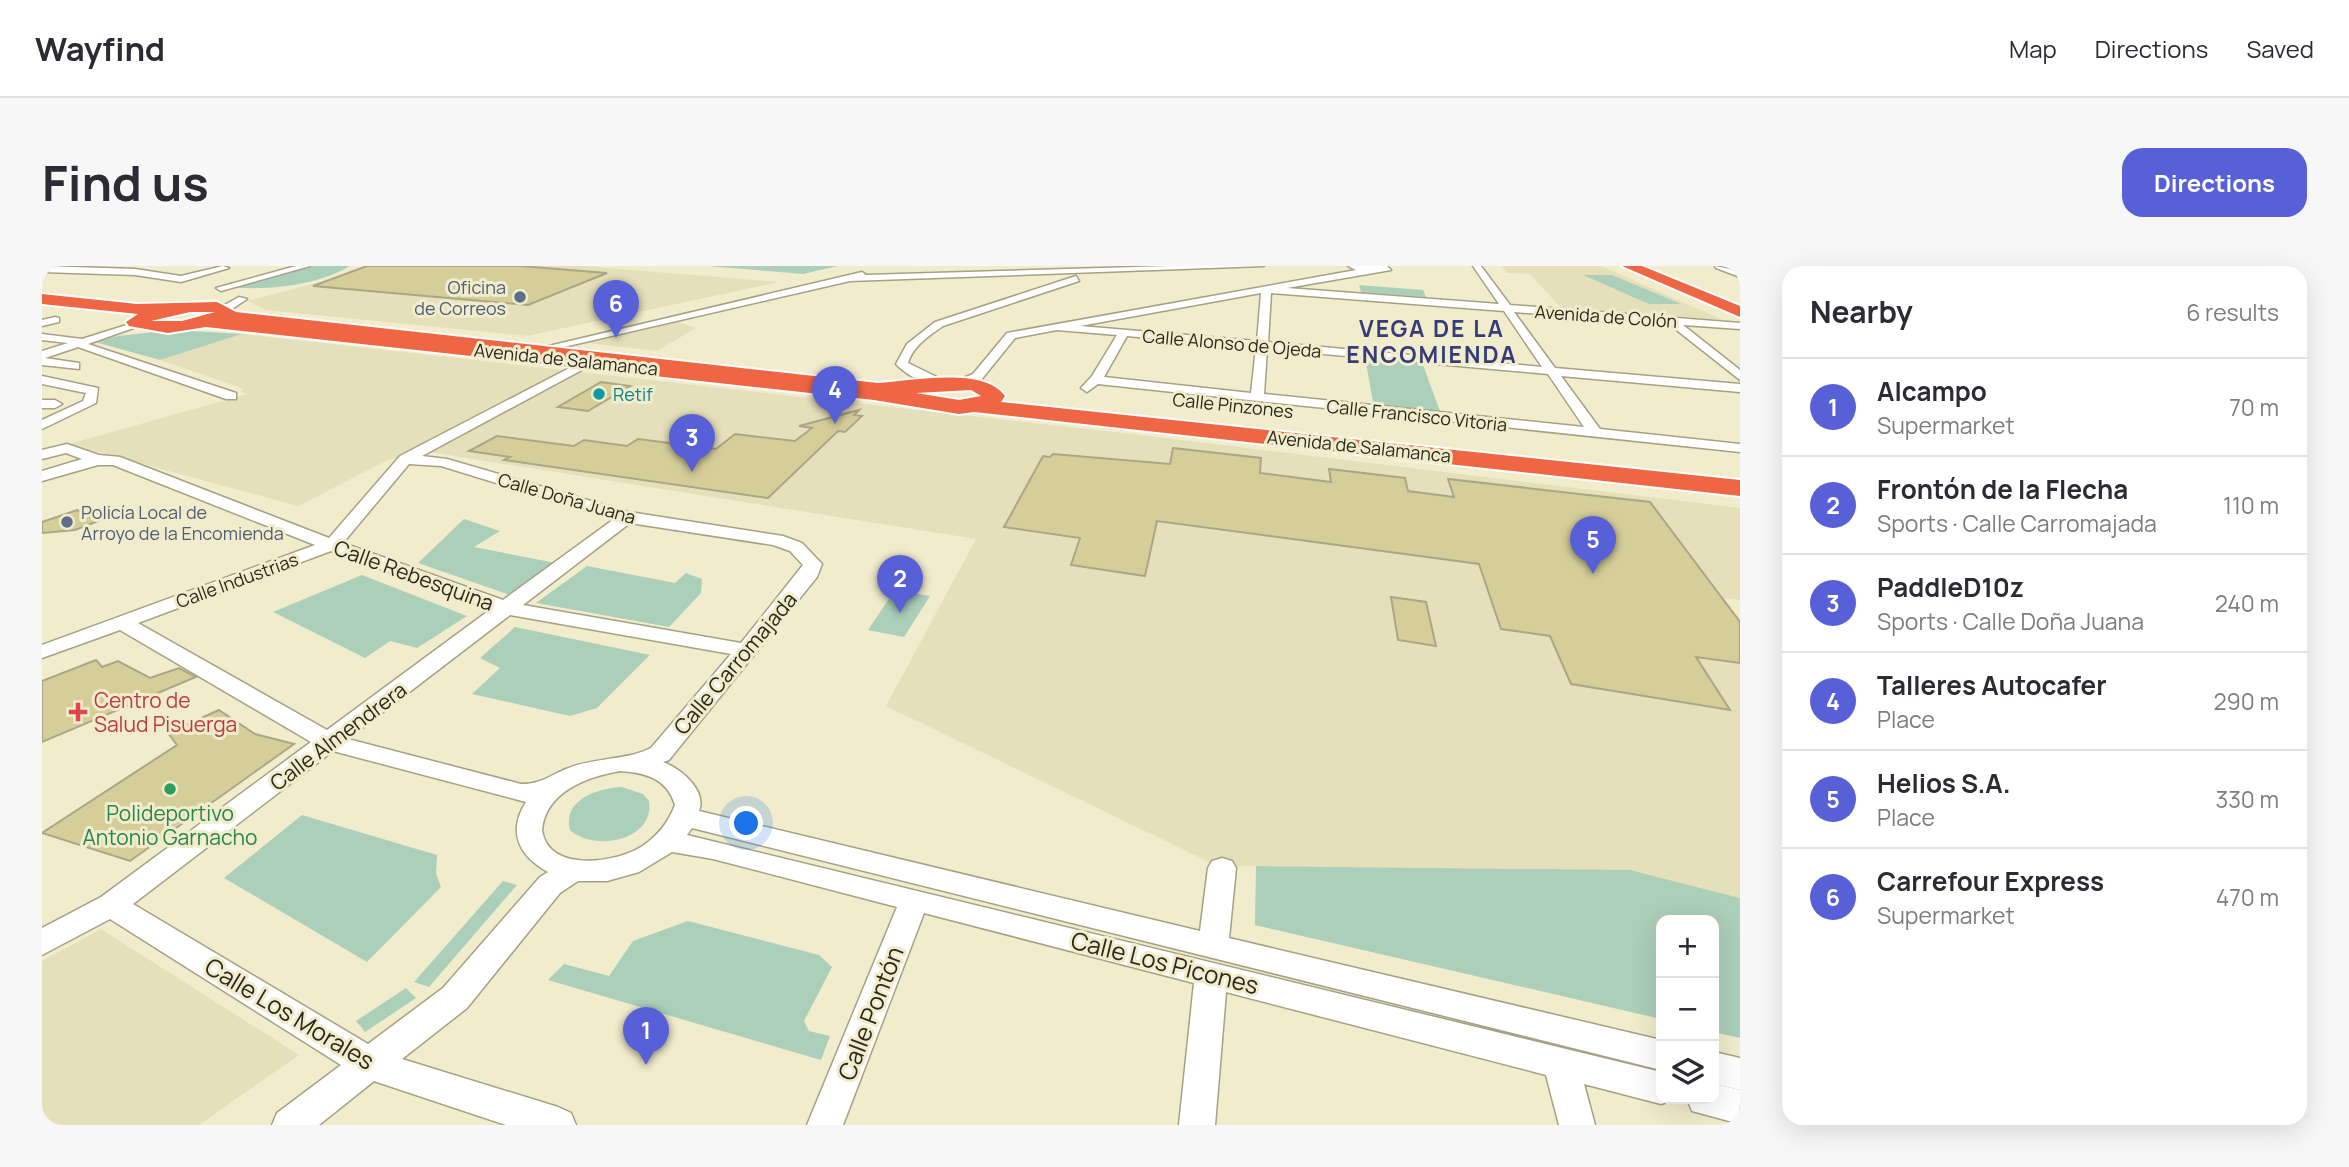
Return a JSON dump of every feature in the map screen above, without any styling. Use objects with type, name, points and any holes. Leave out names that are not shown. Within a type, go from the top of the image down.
[{"type":"highway","points":[[1629,266],[1738,309]]},
{"type":"highway","points":[[1656,266],[1738,309]]},
{"type":"highway","points":[[42,301],[214,313]]},
{"type":"highway","points":[[42,301],[127,312],[144,323],[214,313]]},
{"type":"highway","points":[[144,323],[175,309]]},
{"type":"highway","name":"Avenida de Salamanca","points":[[214,313],[961,390],[1740,488]]},
{"type":"highway","name":"Avenida de Salamanca","points":[[961,390],[1022,404],[1740,482]]},
{"type":"street","points":[[76,269],[90,266]]},
{"type":"street","points":[[208,266],[239,269]]},
{"type":"street","points":[[221,288],[306,266]]},
{"type":"street","points":[[542,349],[903,266]]},
{"type":"street","points":[[850,278],[1260,266]]},
{"type":"street","points":[[1090,273],[939,324],[929,330],[903,356],[902,364],[961,390],[1011,335],[1262,289],[1353,268],[1385,271],[1385,266]]},
{"type":"street","points":[[1477,266],[1596,434]]},
{"type":"street","points":[[1719,266],[1740,274]]},
{"type":"street","points":[[181,279],[225,268]]},
{"type":"street","points":[[42,269],[76,269],[181,279],[248,296]]},
{"type":"street","points":[[253,270],[281,272]]},
{"type":"street","points":[[1257,399],[1267,293],[1262,289]]},
{"type":"street","name":"Avenida de Colón","points":[[1262,289],[1740,326]]},
{"type":"street","points":[[214,313],[248,296]]},
{"type":"street","points":[[214,313],[248,296]]},
{"type":"street","points":[[42,323],[55,320]]},
{"type":"street","points":[[1672,321],[1740,376]]},
{"type":"street","points":[[109,336],[144,323]]},
{"type":"street","points":[[42,355],[144,323]]},
{"type":"street","name":"Calle Alonso de Ojeda","points":[[1059,327],[1740,388]]},
{"type":"street","points":[[1095,380],[1124,333]]},
{"type":"street","points":[[42,337],[83,343],[103,353],[231,396]]},
{"type":"street","points":[[42,361],[75,366]]},
{"type":"street","name":"Calle Industrias","points":[[42,652],[332,545],[405,459],[585,365]]},
{"type":"street","points":[[42,380],[93,391],[89,402],[42,425]]},
{"type":"street","name":"Calle Francisco Vitoria","points":[[1095,380],[1740,448]]},
{"type":"street","name":"Calle Pinzones","points":[[1095,380],[1086,390],[1562,441],[1556,429]]},
{"type":"street","points":[[1638,438],[1647,451],[1740,460]]},
{"type":"street","name":"Calle Rebesquina","points":[[42,455],[67,449],[97,460],[115,460],[332,545],[506,608],[744,650]]},
{"type":"street","name":"Calle Doña Juana","points":[[405,459],[442,462],[627,517],[777,540]]},
{"type":"street","points":[[42,476],[97,460]]},
{"type":"street","name":"Calle Almendrera","points":[[42,943],[111,905],[627,517]]},
{"type":"street","points":[[777,540],[796,547],[806,556],[813,564],[810,573]]},
{"type":"street","name":"Calle Carromajada","points":[[652,762],[810,573]]},
{"type":"street","points":[[123,622],[330,742],[535,797],[587,770],[620,763],[652,762],[679,782],[686,794],[686,817],[668,842],[637,861],[617,867],[560,873],[456,998],[290,1125]]},
{"type":"street","points":[[535,797],[528,829],[530,840],[560,873]]},
{"type":"street","name":"Calle Los Picones","points":[[686,817],[1212,960],[1560,1063],[1656,1087]]},
{"type":"street","name":"Calle Los Picones","points":[[668,842],[713,849],[914,900],[1656,1054]]},
{"type":"street","points":[[1197,1125],[1222,868]]},
{"type":"street","name":"Calle Pontón","points":[[825,1125],[914,900]]},
{"type":"street","name":"Calle Los Morales","points":[[111,905],[370,1064],[558,1125]]},
{"type":"street","points":[[1560,1063],[1577,1125]]},
{"type":"street","points":[[1719,1069],[1740,1074]]},
{"type":"street","points":[[1719,1102],[1740,1107]]},
{"type":"shaded area","points":[[365,266],[582,266],[779,282],[527,336],[265,310],[248,301],[353,273]]},
{"type":"shaded area","points":[[1502,266],[1601,266],[1723,320],[1560,307],[1530,274],[1507,273]]},
{"type":"shaded area","points":[[679,322],[696,328],[657,351],[587,343]]},
{"type":"shaded area","points":[[242,334],[1132,434],[1740,508],[1740,600],[1724,598],[1740,620],[1740,898],[1630,870],[1234,866],[1211,863],[886,706],[976,539],[429,452],[388,460],[298,506],[69,444],[247,394],[240,391],[244,389],[160,360]]},
{"type":"shaded area","points":[[101,929],[299,1055],[199,1125],[42,1125],[42,961]]},
{"type":"green space","points":[[313,266],[350,266],[323,278],[292,285],[232,287]]},
{"type":"green space","points":[[708,266],[838,266],[803,274]]},
{"type":"green space","points":[[1583,275],[1612,275],[1681,304],[1649,304]]},
{"type":"green space","points":[[1359,285],[1423,290],[1426,297],[1361,292]]},
{"type":"green space","points":[[173,330],[242,334],[160,360],[95,342],[118,336]]},
{"type":"green space","points":[[1365,357],[1422,362],[1441,414],[1374,408]]},
{"type":"green space","points":[[464,519],[500,531],[474,547],[556,563],[510,595],[418,563]]},
{"type":"green space","points":[[587,566],[675,583],[686,573],[702,579],[701,593],[669,627],[536,603]]},
{"type":"green space","points":[[362,575],[467,616],[417,648],[390,641],[365,658],[273,612]]},
{"type":"green space","points":[[895,590],[930,596],[904,637],[868,630]]},
{"type":"green space","points":[[515,627],[650,655],[597,708],[570,716],[472,694],[500,668],[480,658]]},
{"type":"green space","points":[[622,787],[643,794],[649,801],[648,815],[643,825],[633,834],[607,841],[581,837],[570,830],[572,810],[584,797]]},
{"type":"green space","points":[[302,815],[437,855],[436,874],[441,887],[367,962],[224,878]]},
{"type":"green space","points":[[1256,866],[1630,870],[1740,898],[1740,1038],[1719,1033],[1719,915],[1656,915],[1656,1018],[1255,925]]},
{"type":"green space","points":[[503,881],[517,885],[429,987],[414,982]]},
{"type":"green space","points":[[688,921],[819,955],[832,967],[804,1021],[809,1031],[830,1036],[821,1060],[548,980],[564,964],[609,976],[633,941]]},
{"type":"green space","points":[[406,988],[416,998],[365,1032],[356,1021]]},
{"type":"building","points":[[367,266],[520,266],[607,273],[528,305],[313,286]]},
{"type":"building","name":"Retif","points":[[601,382],[630,386],[588,411],[558,407]]},
{"type":"building","points":[[859,410],[854,415],[862,416],[845,432],[838,431],[768,498],[504,460],[510,457],[469,451],[497,436],[574,446],[584,440],[627,446],[638,439],[716,449],[735,434],[795,441],[812,428],[799,426]]},
{"type":"building","points":[[1173,448],[1261,458],[1260,473],[1331,482],[1329,469],[1405,478],[1408,491],[1454,497],[1448,479],[1650,502],[1740,622],[1740,663],[1696,657],[1730,710],[1571,684],[1550,636],[1501,629],[1479,564],[1157,521],[1145,576],[1071,565],[1080,538],[1004,527],[1043,456],[1050,457],[1053,454],[1170,464]]},
{"type":"building","name":"Policía Local de Arroyo de la Encomienda","points":[[77,510],[98,521],[75,530],[42,533],[42,522]]},
{"type":"building","points":[[1391,597],[1426,602],[1436,646],[1398,640]]},
{"type":"building","name":"Centro de Salud Pisuerga","points":[[96,660],[102,667],[118,661],[150,678],[179,668],[196,677],[42,742],[42,681]]},
{"type":"building","name":"Polideportivo Antonio Garnacho","points":[[219,710],[255,734],[294,744],[130,861],[42,833],[177,745],[168,733]]},
{"type":"place","name":"Oficina de Correos","points":[[520,297]]},
{"type":"place","name":"Carrefour Express","points":[[616,338]]},
{"type":"place","name":"Retif","points":[[599,394]]},
{"type":"place","name":"Talleres Autocafer","points":[[835,424]]},
{"type":"place","name":"PaddleD10z","points":[[692,472]]},
{"type":"place","name":"Policía Local de Arroyo de la Encomienda","points":[[67,522]]},
{"type":"place","name":"Helios S.A.","points":[[1593,574]]},
{"type":"place","name":"Frontón de la Flecha","points":[[900,613]]},
{"type":"place","name":"Centro de Salud Pisuerga","points":[[78,712]]},
{"type":"place","name":"Polideportivo Antonio Garnacho","points":[[170,789]]},
{"type":"place","name":"Alcampo","points":[[646,1065]]},
{"type":"district","name":"VEGA DE LA ENCOMIENDA","points":[[1432,341]]}]
